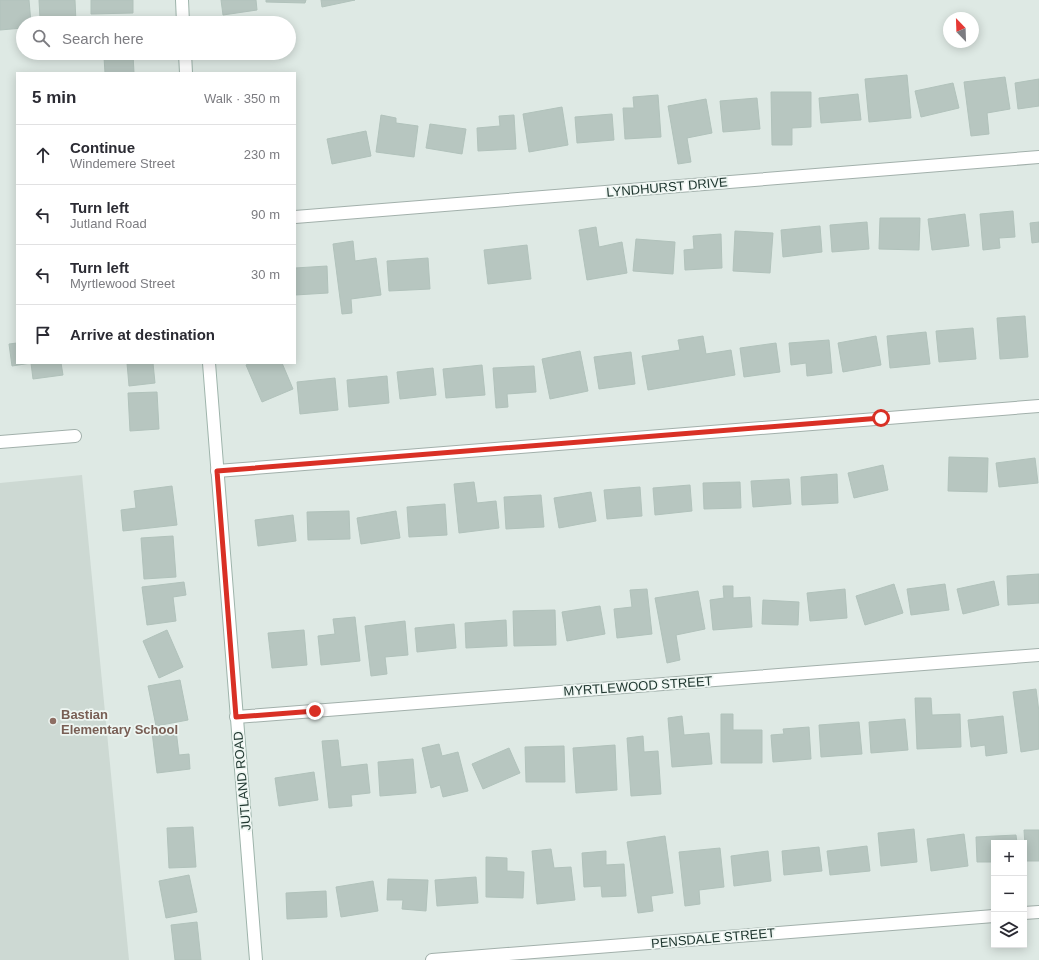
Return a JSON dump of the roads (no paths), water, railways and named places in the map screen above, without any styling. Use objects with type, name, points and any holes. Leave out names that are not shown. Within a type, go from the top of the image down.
[{"type":"street","points":[[182,0],[183,16]]},
{"type":"street","points":[[185,60],[186,72]]},
{"type":"street","name":"LYNDHURST DRIVE","points":[[296,217],[1039,157]]},
{"type":"street","name":"JUTLAND ROAD","points":[[209,364],[256,960]]},
{"type":"street","points":[[217,471],[1039,406]]},
{"type":"street","points":[[0,442],[76,436]]},
{"type":"street","name":"MYRTLEWOOD STREET","points":[[236,717],[1039,656]]},
{"type":"street","points":[[1027,913],[1039,912]]},
{"type":"street","name":"PENSDALE STREET","points":[[432,960],[991,916]]},
{"type":"place","name":"Bastian Elementary School","points":[[53,721]]}]
